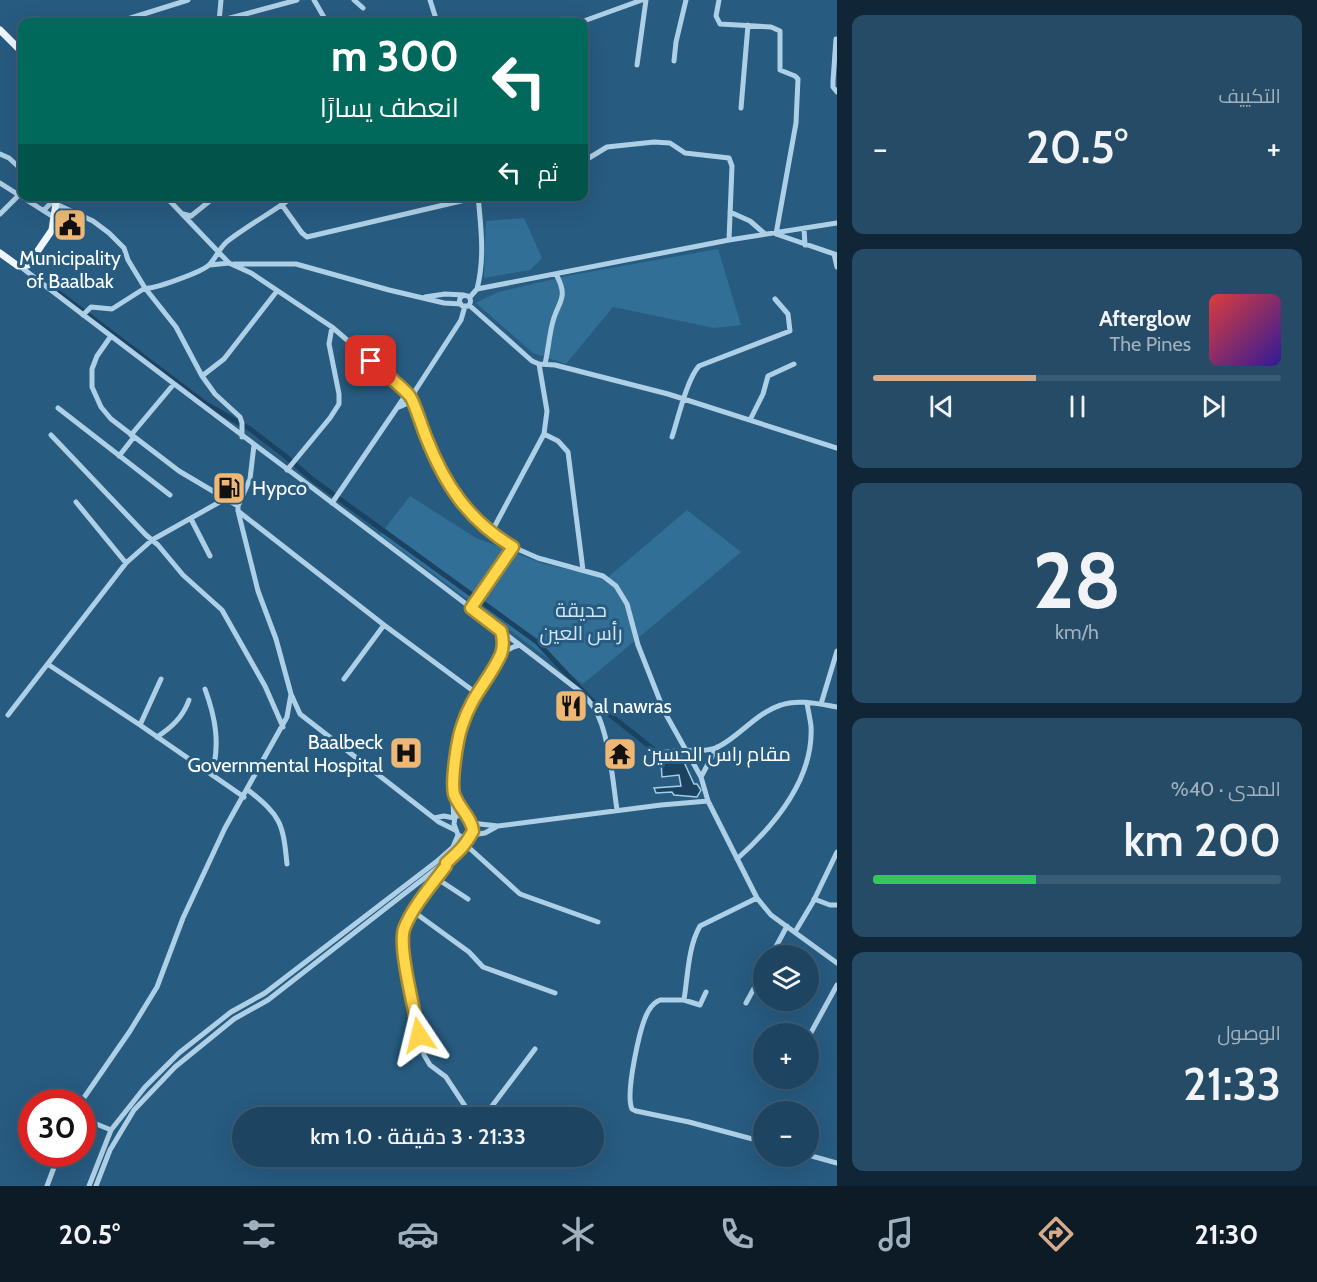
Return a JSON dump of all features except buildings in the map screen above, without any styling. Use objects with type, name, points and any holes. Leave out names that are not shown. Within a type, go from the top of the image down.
[{"type":"main road","points":[[0,31],[18,48]]},
{"type":"main road","points":[[0,253],[21,267],[30,262],[52,230],[56,201]]},
{"type":"street","points":[[131,18],[188,0]]},
{"type":"street","points":[[220,18],[221,0]]},
{"type":"street","points":[[231,18],[297,0]]},
{"type":"street","points":[[314,0],[325,18]]},
{"type":"street","points":[[354,0],[363,8]]},
{"type":"street","points":[[430,0],[436,18]]},
{"type":"street","points":[[588,20],[644,0],[637,65]]},
{"type":"street","points":[[674,61],[686,0]]},
{"type":"street","points":[[719,0],[716,16],[720,24],[771,27],[780,31],[780,70],[795,76],[798,82],[796,123],[776,234]]},
{"type":"street","points":[[741,108],[748,25]]},
{"type":"street","points":[[836,39],[833,87],[837,92]]},
{"type":"street","points":[[588,159],[607,147],[654,142],[670,143],[686,153],[728,158],[732,166],[729,240]]},
{"type":"street","points":[[0,153],[18,167]]},
{"type":"street","points":[[0,183],[18,194]]},
{"type":"street","points":[[0,214],[18,196]]},
{"type":"street","points":[[29,201],[55,218]]},
{"type":"street","points":[[44,210],[54,201]]},
{"type":"street","points":[[59,201],[93,221],[124,248],[128,260],[145,288],[176,327],[202,376],[215,394],[240,417],[243,437]]},
{"type":"street","points":[[170,201],[230,264],[251,273],[332,327],[405,393],[452,490],[464,507],[491,533],[513,547],[538,558],[584,570],[611,581],[625,597],[638,645],[668,720],[701,777],[708,801],[757,898],[771,915],[837,963]]},
{"type":"street","points":[[182,213],[191,216],[210,201]]},
{"type":"street","points":[[210,265],[218,251],[231,238],[287,201]]},
{"type":"street","points":[[282,205],[303,235],[308,237],[461,201]]},
{"type":"street","points":[[477,289],[482,254],[478,201]]},
{"type":"street","points":[[730,212],[750,221],[765,234]]},
{"type":"street","points":[[837,223],[729,240],[477,289],[460,300],[526,356],[542,364],[684,399],[837,448]]},
{"type":"street","points":[[804,228],[805,244]]},
{"type":"street","points":[[776,234],[836,255],[837,267]]},
{"type":"street","points":[[84,314],[91,307],[112,309],[145,288],[150,289],[172,279],[192,275],[210,265],[230,264],[296,264],[361,283],[444,303],[465,305],[471,301],[467,296],[445,294],[423,297]]},
{"type":"street","points":[[21,267],[287,470],[334,500],[582,693],[594,708],[605,738],[616,810]]},
{"type":"street","points":[[491,533],[544,434],[547,411],[542,364],[554,319],[562,300],[562,286],[556,274]]},
{"type":"street","points":[[202,376],[224,359],[277,291]]},
{"type":"street","points":[[672,437],[694,372],[699,366],[790,331],[788,314],[775,299]]},
{"type":"street","points":[[412,404],[415,391],[461,320],[465,305]]},
{"type":"street","points":[[287,470],[339,404],[329,344],[332,327]]},
{"type":"street","points":[[329,344],[341,334]]},
{"type":"street","points":[[111,336],[94,362],[92,387],[101,408],[111,419],[190,479],[238,508],[384,625],[476,693]]},
{"type":"street","points":[[750,420],[763,394],[768,376],[794,364]]},
{"type":"street","points":[[120,456],[173,385]]},
{"type":"street","points":[[405,393],[415,391]]},
{"type":"street","points":[[334,500],[399,407],[405,393]]},
{"type":"street","points":[[399,407],[412,404]]},
{"type":"street","points":[[58,408],[170,495]]},
{"type":"street","points":[[544,434],[558,441],[568,452],[584,570]]},
{"type":"street","points":[[51,435],[183,575],[222,610],[265,686],[283,727]]},
{"type":"street","points":[[254,445],[250,478],[238,508],[258,591],[276,639],[291,694],[300,714],[463,838],[485,833],[498,826]]},
{"type":"street","points":[[8,715],[126,563],[152,540],[225,499]]},
{"type":"street","points":[[76,502],[126,563]]},
{"type":"street","points":[[191,519],[210,556]]},
{"type":"street","points":[[472,606],[513,547]]},
{"type":"street","points":[[344,679],[384,625]]},
{"type":"street","points":[[96,1186],[118,1134],[134,1110],[196,1048],[234,1019],[268,1000],[453,847],[457,832],[453,803],[459,735],[476,693],[501,654],[503,642],[501,631]]},
{"type":"street","points":[[501,654],[520,645]]},
{"type":"street","points":[[820,704],[837,651]]},
{"type":"street","points":[[49,665],[244,797]]},
{"type":"street","points":[[140,725],[160,679]]},
{"type":"street","points":[[205,689],[214,712],[217,728],[217,759],[212,775]]},
{"type":"street","points":[[90,1089],[157,987],[183,918],[225,828],[283,727],[291,694]]},
{"type":"street","points":[[158,737],[180,717],[189,700]]},
{"type":"street","points":[[685,750],[694,751],[717,747],[774,708],[791,702],[837,707]]},
{"type":"street","points":[[737,859],[762,836],[784,808],[798,784],[810,745],[811,725],[807,703]]},
{"type":"street","points":[[287,717],[300,714]]},
{"type":"street","points":[[701,777],[717,747]]},
{"type":"street","points":[[248,790],[263,802],[280,822],[284,834],[287,864]]},
{"type":"street","points":[[89,1186],[111,1130],[145,1087],[186,1048],[231,1012],[265,993],[446,863],[466,845],[473,831],[454,793]]},
{"type":"street","points":[[471,823],[498,826],[616,810],[708,801]]},
{"type":"street","points":[[437,817],[448,811],[453,803]]},
{"type":"street","points":[[437,817],[454,818],[460,814],[465,815]]},
{"type":"street","points":[[466,845],[516,892],[598,922]]},
{"type":"street","points":[[795,932],[837,854]]},
{"type":"street","points":[[441,857],[446,863]]},
{"type":"street","points":[[446,863],[404,927],[403,943],[424,1055],[430,1065],[446,1077],[466,1107]]},
{"type":"street","points":[[436,878],[468,899]]},
{"type":"street","points":[[684,1000],[692,949],[700,926],[757,898]]},
{"type":"street","points":[[814,899],[837,905]]},
{"type":"street","points":[[414,912],[469,952],[483,967],[555,993]]},
{"type":"street","points":[[777,945],[787,926]]},
{"type":"street","points":[[816,1023],[837,985]]},
{"type":"street","points":[[746,1003],[753,990]]},
{"type":"street","points":[[706,992],[700,1005],[684,1000],[660,1000],[648,1011],[635,1059],[630,1101],[632,1108],[636,1111],[753,1139]]},
{"type":"street","points":[[491,1107],[535,1049]]},
{"type":"street","points":[[96,1124],[118,1134]]},
{"type":"street","points":[[819,1158],[837,1164]]},
{"type":"street","points":[[47,1186],[54,1167]]},
{"type":"green space","points":[[524,218],[542,258],[530,270],[484,278],[486,221]]},
{"type":"green space","points":[[718,249],[741,325],[714,328],[613,307],[566,364],[533,353],[476,303],[498,292],[572,275]]},
{"type":"green space","name":"حديقة رأس العين","points":[[410,496],[476,538],[544,564],[607,578],[687,510],[741,552],[583,684],[380,535]]},
{"type":"shaded area","points":[[678,749],[694,784],[697,784],[701,790],[697,797],[674,795],[672,792],[656,793],[654,788],[681,786],[679,775],[662,777],[661,761],[651,752]]},
{"type":"waterway","points":[[59,293],[206,404],[250,429],[312,479],[537,642],[589,698],[653,749]]},
{"type":"place","name":"Municipality of Baalbak","points":[[70,225]]},
{"type":"place","name":"Hypco","points":[[229,488]]},
{"type":"place","name":"al nawras","points":[[571,706]]},
{"type":"place","name":"Baalbeck Governmental Hospital","points":[[406,753]]},
{"type":"place","name":"مقام راس الحسين","points":[[620,754]]},
{"type":"route","points":[[371,361],[411,396],[430,446],[452,490],[464,507],[491,533],[513,547],[471,608],[501,631],[503,642],[501,654],[470,704],[458,741],[454,793],[473,831],[466,845],[446,863],[404,927],[404,958],[419,1035]]}]
